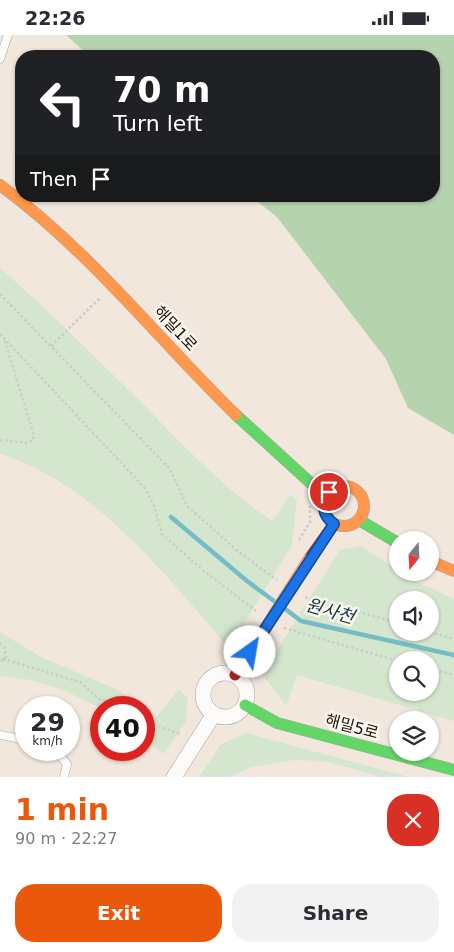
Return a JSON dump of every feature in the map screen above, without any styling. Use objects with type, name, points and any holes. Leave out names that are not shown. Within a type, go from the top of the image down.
[{"type":"street","name":"해밀1로","points":[[0,185],[15,197]]},
{"type":"street","name":"해밀1로","points":[[22,202],[63,234],[219,399],[268,447],[326,497]]},
{"type":"street","points":[[340,486],[358,492],[364,502],[362,515],[359,520],[347,527],[334,524],[325,515],[323,509],[329,492],[340,486]]},
{"type":"street","points":[[359,520],[389,538]]},
{"type":"street","points":[[235,675],[309,559],[334,524]]},
{"type":"street","points":[[439,565],[454,571]]},
{"type":"street","points":[[220,673],[235,675],[241,679],[247,691],[245,705],[235,715],[228,717],[214,714],[204,703],[204,688],[213,676],[220,673]]},
{"type":"street","name":"해밀5로","points":[[245,705],[277,723],[454,770]]},
{"type":"street","points":[[174,777],[214,714]]},
{"type":"lane","points":[[0,59],[8,35]]},
{"type":"lane","points":[[0,735],[15,738]]},
{"type":"lane","points":[[64,761],[67,764],[64,777]]},
{"type":"path","points":[[0,294],[170,469],[187,506]]},
{"type":"path","points":[[51,346],[102,296]]},
{"type":"path","points":[[0,334],[144,487],[154,506],[162,534],[199,567],[259,613]]},
{"type":"path","points":[[0,440],[26,443],[33,440],[34,435],[4,337]]},
{"type":"path","points":[[282,627],[389,658]]},
{"type":"path","points":[[439,635],[454,639]]},
{"type":"path","points":[[0,643],[4,647],[6,657],[2,661],[80,682],[96,696]]},
{"type":"path","points":[[439,671],[454,675]]},
{"type":"path","points":[[155,725],[180,734]]},
{"type":"green space","points":[[66,35],[454,35],[454,435],[408,408],[386,359],[277,217],[258,202],[440,202],[440,50],[82,50]]},
{"type":"green space","points":[[0,268],[73,335],[204,466],[255,509],[272,521],[290,495],[297,499],[292,545],[229,648],[154,563],[98,509],[67,486],[35,468],[0,454]]},
{"type":"green space","points":[[361,546],[389,565],[389,581],[415,581],[437,591],[389,591],[389,641],[439,641],[439,592],[454,599],[454,721],[439,717],[439,711],[420,711],[297,675],[286,706],[262,674],[340,550]]},
{"type":"green space","points":[[0,632],[41,657],[118,690],[127,696],[90,696],[90,703],[80,698],[80,696],[31,680],[0,676]]},
{"type":"green space","points":[[179,689],[188,699],[186,722],[163,754],[155,747],[155,716],[157,717]]},
{"type":"green space","points":[[246,733],[409,777],[381,777],[324,761],[294,760],[249,768],[231,777],[199,777],[221,744]]},
{"type":"waterway","name":"원사천","points":[[171,517],[247,581],[274,601]]},
{"type":"waterway","name":"원사천","points":[[284,608],[301,621],[454,655]]},
{"type":"traffic: fast","points":[[236,415],[326,497]]},
{"type":"traffic: fast","points":[[359,520],[389,538]]},
{"type":"traffic: fast","points":[[245,705],[277,723],[454,770]]},
{"type":"traffic: slow","points":[[0,185],[15,197]]},
{"type":"traffic: slow","points":[[22,202],[93,266],[236,415]]},
{"type":"traffic: slow","points":[[348,486],[355,489],[361,495],[364,506],[363,514],[355,523],[348,526],[340,526],[333,523],[325,514],[324,502],[327,495],[336,487],[348,486]]},
{"type":"traffic: slow","points":[[250,652],[309,559]]},
{"type":"traffic: slow","points":[[439,565],[454,571]]},
{"type":"traffic: jam","points":[[309,559],[334,524]]},
{"type":"traffic: jam","points":[[235,675],[250,652]]},
{"type":"route","points":[[250,652],[334,524],[328,520],[323,509],[329,492]]}]
